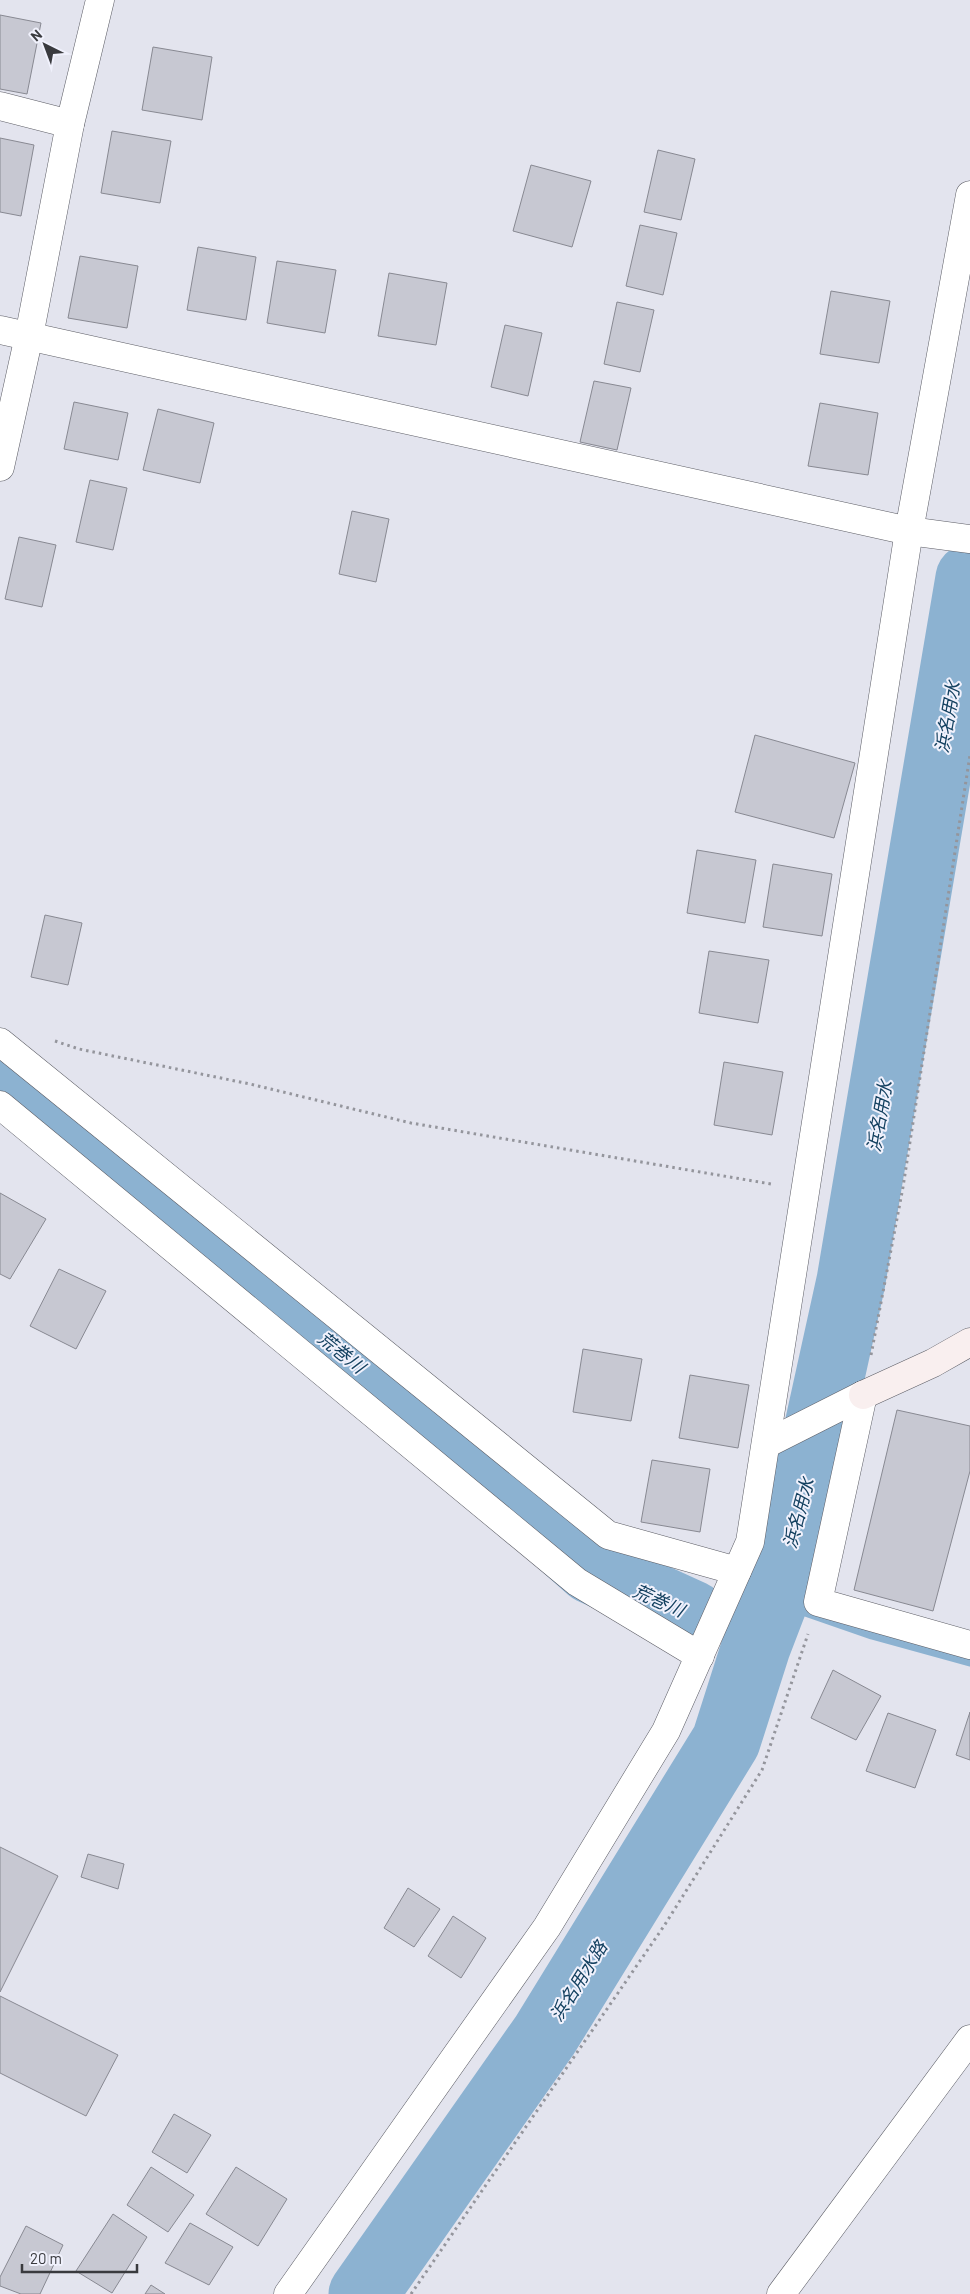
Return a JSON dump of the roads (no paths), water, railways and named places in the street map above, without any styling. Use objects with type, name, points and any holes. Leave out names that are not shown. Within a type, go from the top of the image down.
[{"type":"street","points":[[0,467],[29,336],[70,124],[100,0]]},
{"type":"street","points":[[0,106],[70,124]]},
{"type":"street","points":[[288,2294],[547,1927],[666,1731],[750,1542],[909,531],[970,195]]},
{"type":"street","points":[[0,330],[909,531],[970,539]]},
{"type":"street","points":[[0,1042],[608,1535],[737,1571]]},
{"type":"street","points":[[0,1105],[577,1582],[700,1656]]},
{"type":"street","points":[[766,1444],[863,1394],[933,1363],[970,1342]]},
{"type":"street","points":[[863,1394],[818,1602],[970,1645]]},
{"type":"street","points":[[782,2294],[970,2039]]},
{"type":"waterway","name":"浜名用水","points":[[363,2294],[545,2035],[726,1741],[756,1647],[774,1600],[799,1517],[851,1281],[970,578]]},
{"type":"waterway","name":"荒巻川","points":[[0,1073],[90,1149],[392,1392],[591,1569],[692,1615]]},
{"type":"waterway","points":[[774,1600],[872,1634],[970,1661]]},
{"type":"water label","name":"浜名用水路","points":[[578,1981]]}]
